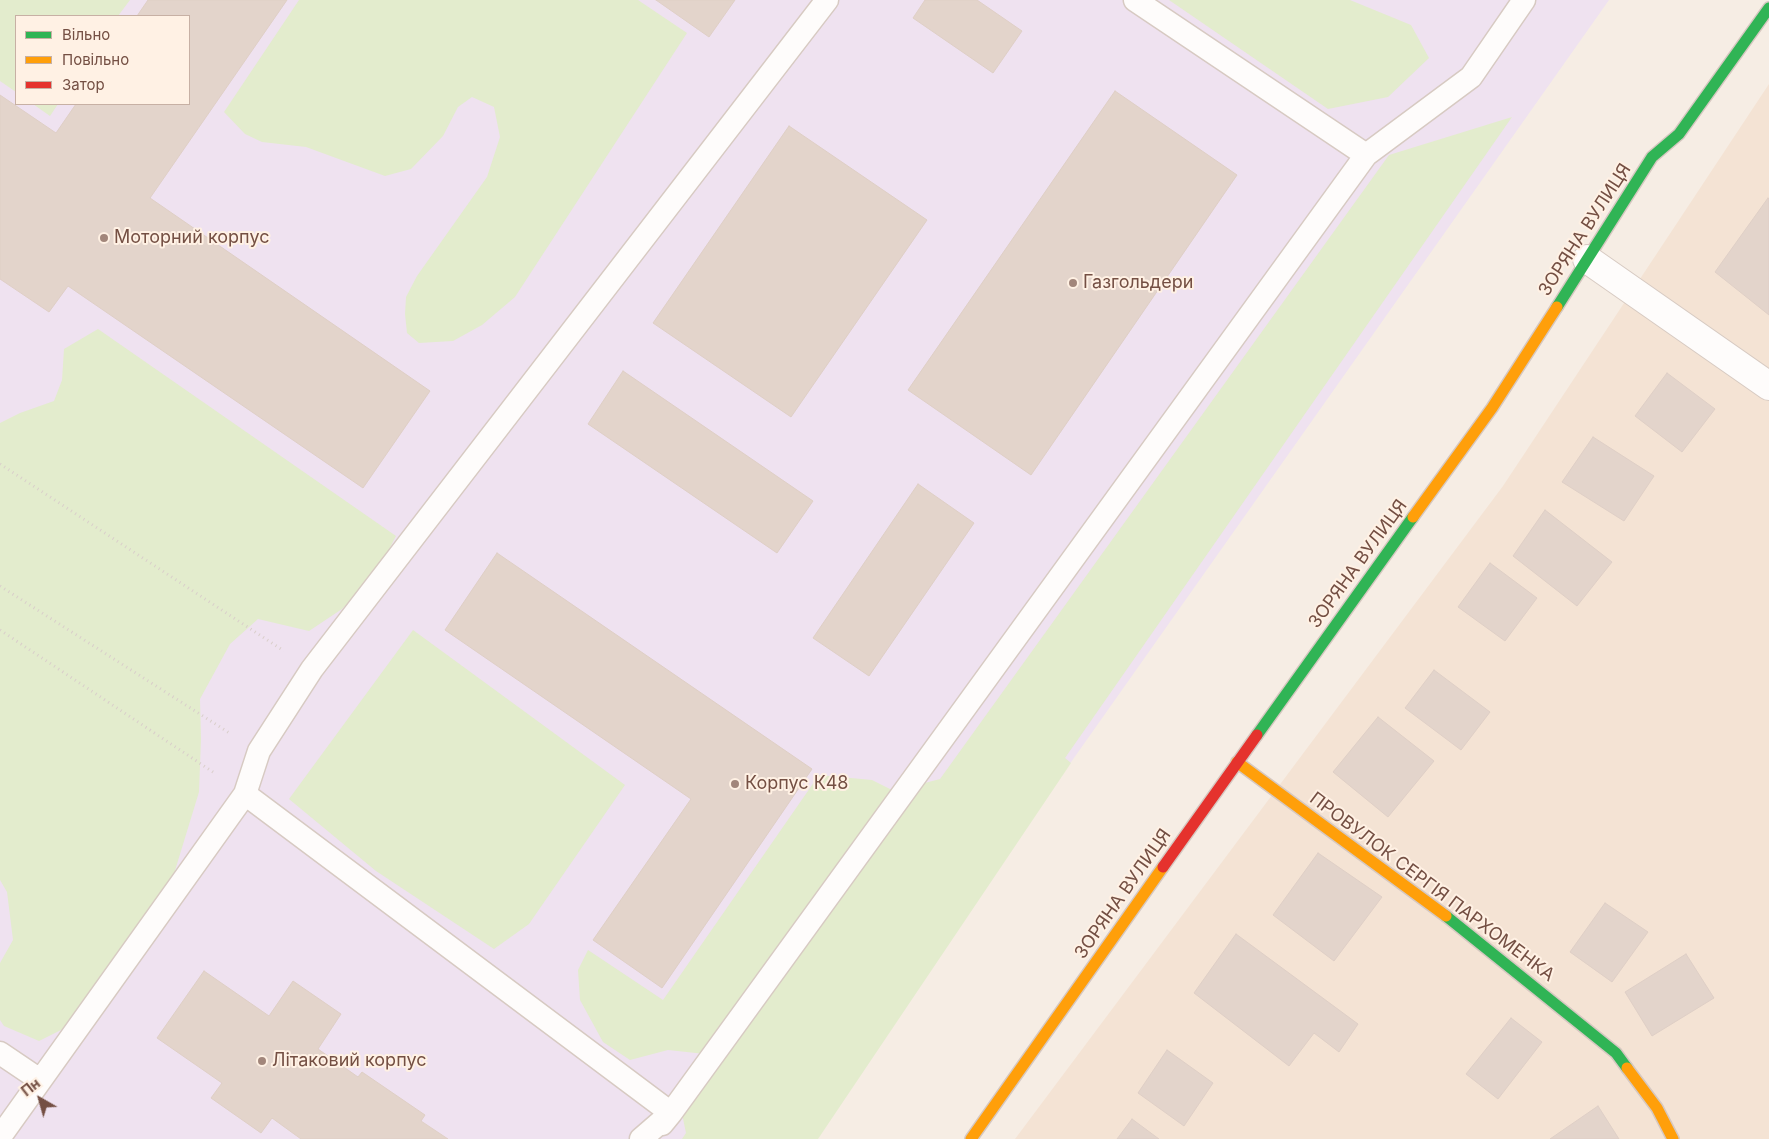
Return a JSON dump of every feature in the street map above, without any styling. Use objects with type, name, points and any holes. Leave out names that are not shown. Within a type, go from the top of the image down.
[{"type":"street","name":"ЗОРЯНА ВУЛИЦЯ","points":[[971,1139],[1237,762],[1492,408],[1652,157],[1680,134],[1769,8]]},
{"type":"street","points":[[1587,258],[1769,386]]},
{"type":"street","name":"ПРОВУЛОК СЕРГІЯ ПАРХОМЕНКА","points":[[1237,762],[1458,924],[1616,1053],[1657,1108],[1673,1139]]},
{"type":"lane","points":[[0,1137],[245,794],[259,751],[312,669],[827,0]]},
{"type":"lane","points":[[1135,0],[1366,155]]},
{"type":"lane","points":[[651,1139],[1366,155],[1471,77],[1524,0]]},
{"type":"lane","points":[[245,794],[671,1113]]},
{"type":"lane","points":[[0,1053],[40,1080]]},
{"type":"lane","points":[[641,1139],[671,1113]]},
{"type":"path","points":[[0,464],[312,669]]},
{"type":"path","points":[[0,586],[259,751]]},
{"type":"path","points":[[0,630],[245,794]]},
{"type":"shaded area","points":[[0,0],[1609,0],[805,1139],[0,1139]]},
{"type":"shaded area","points":[[1769,84],[1769,1139],[1015,1139],[1503,486]]},
{"type":"green space","points":[[0,0],[130,0],[119,15],[15,15],[15,91],[0,81]]},
{"type":"green space","points":[[299,0],[638,0],[687,33],[515,297],[482,325],[453,341],[419,343],[407,333],[406,297],[417,276],[487,177],[500,137],[494,107],[472,97],[458,107],[443,136],[411,169],[385,176],[306,147],[262,142],[245,134],[224,112]]},
{"type":"green space","points":[[1169,0],[1350,0],[1411,25],[1429,58],[1388,97],[1328,109]]},
{"type":"green space","points":[[34,105],[57,105],[50,116]]},
{"type":"green space","points":[[1512,117],[1065,758],[1071,763],[818,1139],[682,1139],[686,1133],[681,1109],[705,1054],[668,1050],[630,1060],[603,1042],[580,1000],[578,970],[588,950],[663,1000],[819,775],[872,780],[894,791],[940,779],[1389,155]]},
{"type":"green space","points":[[98,329],[396,536],[376,575],[342,609],[309,631],[258,619],[230,644],[200,699],[199,792],[166,900],[73,1024],[39,1041],[4,1026],[0,1020],[0,963],[13,940],[7,892],[0,880],[0,423],[20,413],[54,401],[62,380],[64,349]]},
{"type":"green space","points":[[413,630],[625,785],[529,924],[494,949],[376,871],[289,799]]},
{"type":"building","name":"Моторний корпус","points":[[148,0],[287,0],[150,198],[430,391],[363,488],[68,286],[49,312],[0,279],[0,95],[56,133],[75,105],[190,105],[190,15],[138,15]]},
{"type":"building","points":[[656,0],[735,0],[709,37]]},
{"type":"building","points":[[925,0],[977,0],[1022,31],[993,73],[913,18]]},
{"type":"building","name":"Газгольдери","points":[[1115,91],[1237,175],[1031,475],[908,390]]},
{"type":"building","points":[[789,126],[927,220],[791,417],[653,323]]},
{"type":"building","points":[[1769,199],[1769,315],[1715,272]]},
{"type":"building","points":[[623,371],[813,501],[777,553],[588,424]]},
{"type":"building","points":[[1667,373],[1715,409],[1682,452],[1635,416]]},
{"type":"building","points":[[1593,437],[1654,476],[1624,521],[1562,482]]},
{"type":"building","points":[[918,484],[974,523],[869,676],[813,638]]},
{"type":"building","points":[[1545,510],[1612,562],[1577,606],[1513,556]]},
{"type":"building","name":"Корпус К48","points":[[497,553],[812,769],[662,988],[593,940],[691,799],[445,630]]},
{"type":"building","points":[[1490,563],[1537,598],[1505,641],[1458,607]]},
{"type":"building","points":[[1434,670],[1490,712],[1461,750],[1405,708]]},
{"type":"building","points":[[1378,717],[1434,761],[1388,817],[1333,772]]},
{"type":"building","points":[[1318,853],[1382,897],[1334,961],[1273,915]]},
{"type":"building","points":[[1605,903],[1648,932],[1612,982],[1570,952]]},
{"type":"building","points":[[1236,934],[1358,1024],[1339,1052],[1314,1033],[1289,1066],[1194,993]]},
{"type":"building","points":[[1686,954],[1714,998],[1652,1036],[1625,992]]},
{"type":"building","name":"Літаковий корпус","points":[[204,971],[269,1016],[293,981],[341,1014],[318,1049],[358,1077],[362,1072],[425,1115],[421,1121],[448,1139],[301,1139],[272,1118],[261,1133],[211,1098],[222,1083],[157,1038]]},
{"type":"building","points":[[1511,1018],[1542,1042],[1498,1099],[1466,1074]]},
{"type":"building","points":[[1167,1050],[1213,1083],[1184,1126],[1138,1093]]},
{"type":"building","points":[[1598,1106],[1619,1139],[1550,1139]]},
{"type":"building","points":[[1132,1119],[1159,1139],[1117,1139]]},
{"type":"traffic: fast","points":[[1557,307],[1652,157],[1679,134],[1769,8]]},
{"type":"traffic: fast","points":[[1257,735],[1413,517]]},
{"type":"traffic: fast","points":[[1446,916],[1616,1053],[1627,1068]]},
{"type":"traffic: slow","points":[[1413,517],[1492,408],[1557,307]]},
{"type":"traffic: slow","points":[[1237,762],[1446,916]]},
{"type":"traffic: slow","points":[[971,1139],[1163,867]]},
{"type":"traffic: slow","points":[[1627,1068],[1657,1108],[1673,1139]]},
{"type":"traffic: jam","points":[[1163,867],[1257,735]]},
{"type":"place","name":"Моторний корпус","points":[[104,238]]},
{"type":"place","name":"Газгольдери","points":[[1073,283]]},
{"type":"place","name":"Корпус К48","points":[[735,784]]},
{"type":"place","name":"Літаковий корпус","points":[[262,1061]]}]
